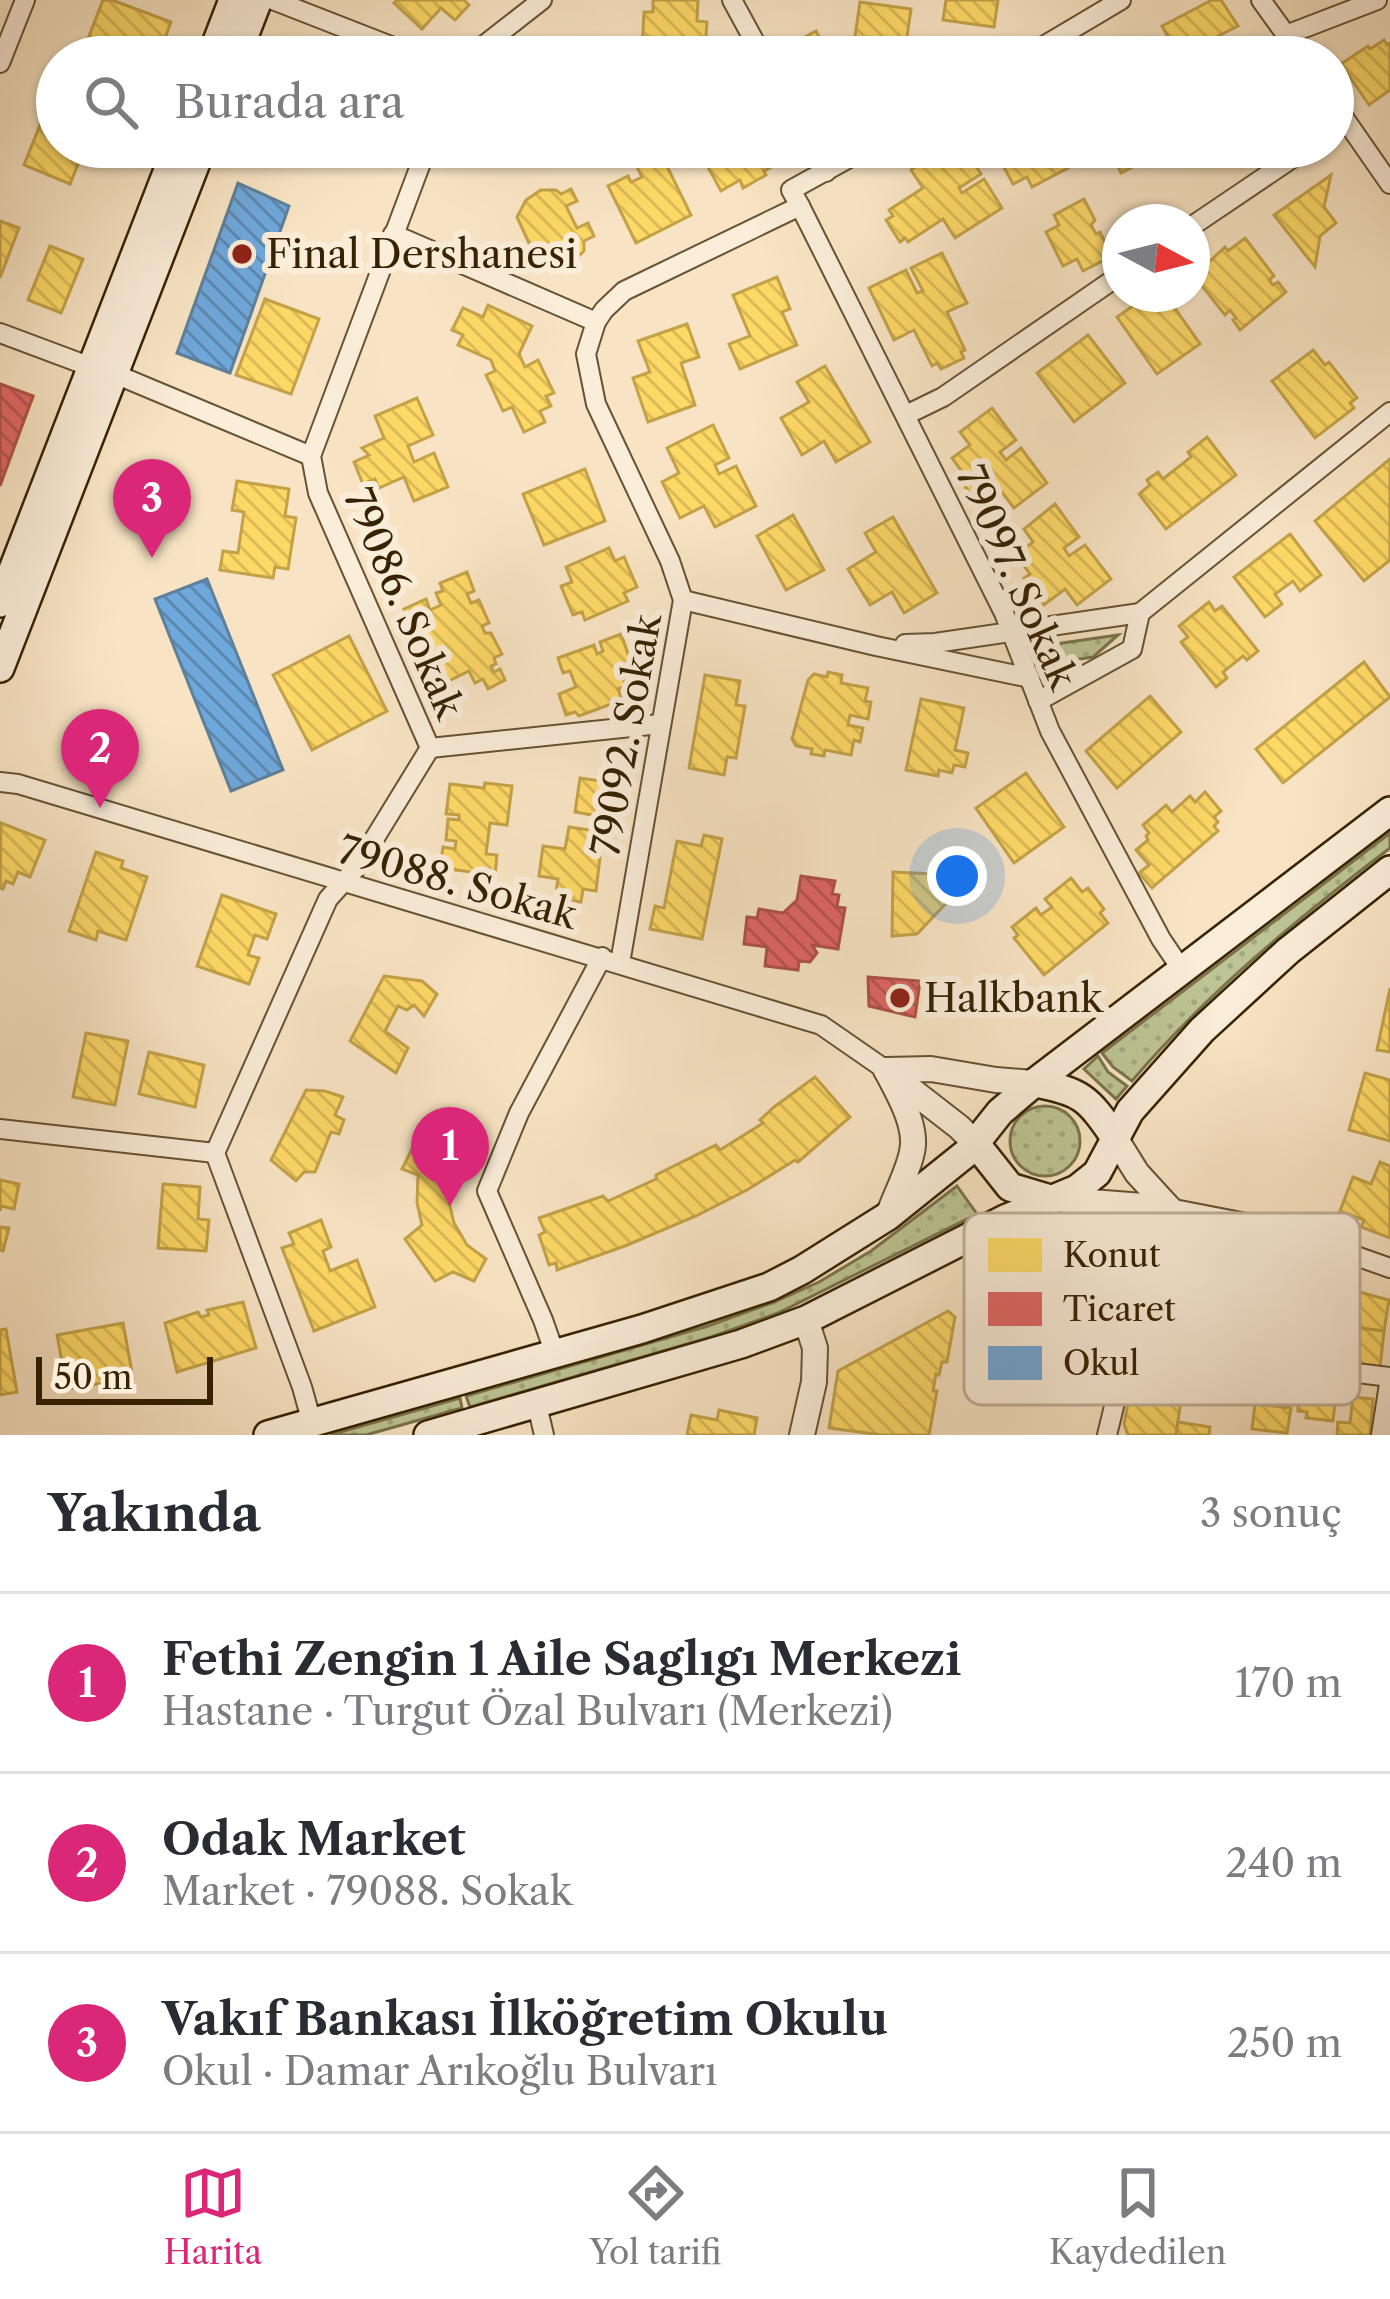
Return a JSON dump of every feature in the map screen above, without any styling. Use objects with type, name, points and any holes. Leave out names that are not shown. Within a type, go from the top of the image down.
[{"type":"main road","points":[[219,36],[233,0]]},
{"type":"main road","points":[[244,36],[258,0]]},
{"type":"main road","points":[[0,668],[170,168]]},
{"type":"main road","points":[[0,603],[193,168]]},
{"type":"main road","points":[[268,1435],[642,1330],[769,1287],[802,1270],[888,1216],[976,1144],[1000,1112],[1034,1083],[1390,811]]},
{"type":"main road","points":[[1018,1213],[1078,1189],[1097,1173],[1130,1111],[1202,1030],[1245,988],[1390,870]]},
{"type":"main road","points":[[1034,1083],[1078,1094],[1114,1136]]},
{"type":"main road","points":[[976,1144],[1010,1187],[1050,1199]]},
{"type":"main road","points":[[428,1435],[742,1344],[806,1320],[964,1240]]},
{"type":"street","points":[[0,63],[25,0]]},
{"type":"street","points":[[273,0],[365,36]]},
{"type":"street","points":[[496,36],[542,0]]},
{"type":"street","points":[[732,0],[752,36]]},
{"type":"street","points":[[1060,36],[1121,0]]},
{"type":"street","points":[[1261,0],[1286,35],[1377,0]]},
{"type":"street","points":[[1354,142],[1390,184]]},
{"type":"street","name":"79086. Sokak","points":[[419,168],[310,456],[318,493],[430,748]]},
{"type":"street","points":[[824,168],[826,172]]},
{"type":"street","points":[[393,234],[596,322],[624,291],[800,206],[791,190],[833,168]]},
{"type":"street","points":[[1210,214],[1278,168]]},
{"type":"street","name":"79097. Sokak","points":[[800,206],[1012,630],[1048,728],[1182,970]]},
{"type":"street","points":[[906,415],[943,397],[1102,287]]},
{"type":"street","name":"79092. Sokak","points":[[596,322],[586,354],[596,404],[670,561],[682,600],[611,960]]},
{"type":"street","points":[[0,333],[310,456]]},
{"type":"street","points":[[876,646],[934,643],[1140,613],[1390,412]]},
{"type":"street","points":[[682,600],[1030,678]]},
{"type":"street","points":[[1038,701],[1132,649],[1140,613]]},
{"type":"street","points":[[312,1423],[215,1153],[328,899],[357,867],[430,748],[660,724]]},
{"type":"street","name":"79088. Sokak","points":[[0,782],[821,1024],[886,1070]]},
{"type":"street","points":[[555,1354],[487,1191],[518,1113],[611,960]]},
{"type":"street","points":[[886,1070],[932,1069],[1034,1083]]},
{"type":"street","points":[[886,1070],[976,1144]]},
{"type":"street","points":[[886,1070],[914,1141],[888,1216]]},
{"type":"street","points":[[0,1129],[215,1153]]},
{"type":"street","points":[[1114,1136],[1137,1173],[1169,1208]]},
{"type":"street","points":[[1050,1199],[1195,1213]]},
{"type":"street","points":[[1168,1213],[1169,1208]]},
{"type":"street","points":[[1360,1257],[1390,1268]]},
{"type":"street","points":[[802,1435],[814,1382],[815,1348],[806,1320]]},
{"type":"street","points":[[1360,1374],[1390,1378],[1381,1435]]},
{"type":"street","points":[[537,1405],[544,1435]]},
{"type":"street","points":[[1107,1435],[1114,1405]]},
{"type":"green space","points":[[1118,635],[1093,657],[1046,664],[1041,646]]},
{"type":"green space","points":[[1390,833],[1390,848],[1255,958],[1132,1081],[1113,1067],[1102,1053]]},
{"type":"green space","points":[[1098,1056],[1108,1072],[1127,1086],[1116,1099],[1084,1069]]},
{"type":"green space","points":[[1045,1106],[1070,1116],[1080,1141],[1070,1166],[1045,1176],[1020,1166],[1010,1141],[1020,1116]]},
{"type":"green space","points":[[957,1186],[976,1213],[964,1213],[964,1220],[778,1313],[470,1407],[466,1396],[708,1326],[774,1302],[871,1251]]},
{"type":"green space","points":[[460,1398],[462,1408],[366,1435],[330,1435]]},
{"type":"building: Konut","points":[[103,0],[171,22],[166,36],[89,36]]},
{"type":"building: Konut","points":[[464,0],[469,5],[455,20],[441,8],[422,29],[394,3]]},
{"type":"building: Konut","points":[[653,0],[698,0],[697,21],[707,22],[706,36],[643,36],[644,12],[653,12]]},
{"type":"building: Konut","points":[[946,0],[998,0],[994,27],[943,20]]},
{"type":"building: Konut","points":[[1212,0],[1221,0],[1238,26],[1218,36],[1168,36],[1162,26]]},
{"type":"building: Konut","points":[[860,2],[911,9],[907,36],[855,36]]},
{"type":"building: Konut","points":[[1384,40],[1390,43],[1390,90],[1369,105],[1354,83],[1354,55]]},
{"type":"building: Konut","points":[[36,135],[36,168],[76,168],[70,184],[24,165]]},
{"type":"building: Konut","points":[[638,168],[668,168],[691,215],[636,243],[608,186],[628,176],[631,182],[642,177]]},
{"type":"building: Konut","points":[[708,168],[770,168],[743,188],[740,180],[721,191]]},
{"type":"building: Konut","points":[[977,168],[981,174],[959,188],[962,193],[984,179],[1002,208],[955,238],[943,219],[908,242],[905,238],[900,242],[886,220],[893,216],[889,210],[923,188],[911,170]]},
{"type":"building: Konut","points":[[1004,168],[1068,168],[1032,187],[1027,177],[1013,184]]},
{"type":"building: Konut","points":[[1331,175],[1324,207],[1336,223],[1320,236],[1315,267],[1274,215]]},
{"type":"building: Konut","points":[[571,189],[577,201],[566,206],[577,228],[588,223],[594,236],[584,241],[584,251],[572,262],[550,267],[534,254],[517,217],[526,200],[541,190],[561,194]]},
{"type":"building: Konut","points":[[1084,199],[1095,220],[1091,225],[1102,236],[1102,261],[1083,271],[1077,259],[1063,266],[1046,232],[1059,225],[1054,215]]},
{"type":"building: Konut","points":[[0,221],[19,228],[0,278]]},
{"type":"building: Konut","points":[[1245,238],[1274,276],[1269,280],[1286,292],[1240,330],[1230,310],[1225,315],[1210,296],[1210,261],[1225,247],[1228,251]]},
{"type":"building: Konut","points":[[50,246],[83,259],[61,313],[28,300]]},
{"type":"building: Konut","points":[[942,253],[967,303],[947,312],[965,350],[961,352],[964,358],[941,369],[937,363],[932,366],[914,330],[894,340],[869,288],[906,270],[917,293],[923,291],[911,268]]},
{"type":"building: Konut","points":[[777,277],[790,309],[782,312],[797,345],[740,369],[729,344],[750,336],[733,295]]},
{"type":"building: Konut","points":[[265,299],[319,319],[291,394],[236,375]]},
{"type":"building: Konut","points":[[488,305],[532,326],[519,354],[525,367],[538,360],[554,393],[546,396],[551,406],[540,411],[545,422],[524,432],[512,407],[503,411],[486,375],[495,371],[491,360],[458,345],[463,335],[452,330],[463,308],[483,317]]},
{"type":"building: Konut","points":[[1124,312],[1178,312],[1200,344],[1157,374],[1117,317]]},
{"type":"building: Konut","points":[[687,324],[699,357],[681,363],[695,405],[648,422],[633,378],[650,372],[638,341]]},
{"type":"building: Konut","points":[[1088,335],[1125,383],[1074,422],[1037,373]]},
{"type":"building: Konut","points":[[1313,350],[1325,365],[1329,362],[1357,398],[1350,403],[1354,408],[1315,438],[1272,381]]},
{"type":"building: Konut","points":[[825,366],[870,442],[836,462],[824,441],[802,455],[781,418],[809,402],[797,382]]},
{"type":"building: Konut","points":[[0,384],[33,397],[0,480]]},
{"type":"building: Konut","points":[[417,398],[433,435],[408,446],[414,462],[434,453],[448,487],[414,501],[404,477],[379,488],[375,479],[363,484],[354,462],[369,455],[362,448],[384,438],[375,416]]},
{"type":"building: Konut","points":[[992,408],[1016,440],[1000,452],[1006,460],[1021,448],[1047,483],[1014,508],[1002,492],[981,508],[961,481],[966,477],[952,458],[970,445],[960,432]]},
{"type":"building: Konut","points":[[713,425],[729,458],[715,465],[719,474],[736,466],[756,506],[715,527],[704,506],[680,518],[662,482],[679,473],[667,448]]},
{"type":"building: Konut","points":[[1207,437],[1236,475],[1166,529],[1139,494],[1150,485],[1147,480],[1158,472],[1163,479]]},
{"type":"building: Konut","points":[[1390,459],[1390,560],[1364,581],[1315,521]]},
{"type":"building: Konut","points":[[585,469],[605,521],[544,545],[523,494]]},
{"type":"building: Konut","points":[[237,481],[289,489],[285,516],[296,518],[288,569],[275,567],[273,578],[220,570],[223,551],[238,553],[244,512],[232,510]]},
{"type":"building: Konut","points":[[1055,504],[1079,537],[1064,548],[1069,556],[1085,545],[1111,579],[1077,605],[1065,589],[1044,605],[1024,578],[1030,574],[1016,555],[1033,542],[1024,529]]},
{"type":"building: Konut","points":[[793,515],[824,570],[786,590],[757,536]]},
{"type":"building: Konut","points":[[893,517],[937,593],[904,613],[892,592],[870,605],[848,569],[876,552],[865,533]]},
{"type":"building: Konut","points":[[1290,534],[1321,575],[1300,591],[1293,581],[1275,594],[1282,604],[1265,617],[1234,577]]},
{"type":"building: Konut","points":[[609,548],[615,561],[624,557],[637,587],[624,593],[628,601],[585,620],[582,612],[573,615],[561,586],[572,582],[566,567]]},
{"type":"building: Konut","points":[[467,572],[474,591],[467,594],[471,603],[479,600],[489,623],[482,626],[502,654],[491,666],[494,672],[500,669],[505,680],[488,689],[483,679],[475,683],[469,671],[449,681],[452,688],[444,692],[438,678],[430,674],[422,678],[418,670],[425,667],[421,656],[428,653],[420,637],[410,642],[408,636],[414,633],[404,609],[426,599],[430,610],[441,605],[436,593],[443,591],[440,583]]},
{"type":"building: Konut","points":[[1209,602],[1215,611],[1222,606],[1258,651],[1223,672],[1227,678],[1216,687],[1181,642],[1188,637],[1179,626]]},
{"type":"building: Konut","points":[[621,634],[632,665],[620,670],[626,686],[618,689],[622,700],[579,716],[575,712],[566,715],[559,694],[576,687],[570,671],[563,673],[558,658],[594,645],[597,654],[603,651],[600,642]]},
{"type":"building: Konut","points":[[349,636],[387,711],[312,750],[273,675]]},
{"type":"building: Konut","points":[[1364,662],[1390,697],[1283,783],[1256,749]]},
{"type":"building: Konut","points":[[828,672],[842,675],[841,683],[868,688],[868,719],[850,715],[848,725],[863,728],[851,755],[825,750],[824,756],[811,754],[812,749],[796,746],[792,739],[808,680],[814,674],[827,677]]},
{"type":"building: Konut","points":[[705,675],[740,681],[736,705],[745,706],[736,758],[727,757],[724,775],[689,768]]},
{"type":"building: Konut","points":[[1150,696],[1181,732],[1117,788],[1086,751]]},
{"type":"building: Konut","points":[[921,699],[964,708],[955,750],[968,753],[965,767],[954,765],[952,773],[939,770],[938,776],[906,770]]},
{"type":"building: Konut","points":[[1026,773],[1064,827],[1014,863],[976,808]]},
{"type":"building: Konut","points":[[580,778],[614,783],[609,818],[575,812]]},
{"type":"building: Konut","points":[[485,783],[512,786],[507,825],[490,823],[486,854],[497,855],[495,875],[440,868],[443,847],[455,849],[456,841],[446,840],[448,819],[459,820],[459,815],[446,814],[450,784],[484,788]]},
{"type":"building: Konut","points":[[1205,792],[1221,811],[1214,817],[1218,831],[1152,888],[1139,873],[1149,865],[1136,850],[1148,840],[1143,825],[1166,805],[1172,812],[1190,796],[1195,802]]},
{"type":"building: Konut","points":[[1,823],[45,840],[30,877],[18,872],[13,884],[6,881],[3,889],[0,888]]},
{"type":"building: Konut","points":[[569,827],[603,832],[596,891],[583,889],[581,902],[555,899],[558,879],[539,876],[543,846],[565,849]]},
{"type":"building: Konut","points":[[704,835],[722,839],[702,939],[650,929],[655,906],[664,908],[677,841],[701,846]]},
{"type":"building: Konut","points":[[96,852],[123,861],[121,868],[147,877],[126,940],[98,931],[96,940],[69,931]]},
{"type":"building: Konut","points":[[893,872],[954,875],[952,897],[917,934],[892,936]]},
{"type":"building: Konut","points":[[1071,878],[1082,892],[1088,888],[1108,923],[1044,975],[1014,938],[1018,935],[1012,927],[1036,908],[1041,915],[1052,907],[1045,899]]},
{"type":"building: Konut","points":[[222,895],[276,914],[267,939],[255,935],[248,955],[259,958],[249,984],[197,966]]},
{"type":"building: Konut","points":[[384,976],[422,981],[437,994],[424,1016],[414,1005],[407,1010],[398,1006],[385,1031],[408,1048],[396,1073],[350,1041]]},
{"type":"building: Konut","points":[[1390,988],[1390,1052],[1377,1050]]},
{"type":"building: Konut","points":[[86,1033],[128,1041],[115,1105],[73,1097]]},
{"type":"building: Konut","points":[[149,1052],[204,1065],[195,1107],[139,1094]]},
{"type":"building: Konut","points":[[1365,1073],[1390,1080],[1390,1141],[1349,1130]]},
{"type":"building: Konut","points":[[815,1077],[850,1117],[798,1162],[696,1216],[625,1246],[557,1270],[556,1263],[549,1265],[539,1218],[603,1196],[608,1201],[716,1145],[720,1150],[763,1123],[760,1120],[774,1107]]},
{"type":"building: Konut","points":[[306,1090],[343,1097],[335,1115],[344,1120],[339,1134],[331,1132],[315,1172],[304,1172],[296,1181],[271,1160]]},
{"type":"building: Konut","points":[[462,1115],[477,1138],[458,1155],[448,1198],[454,1223],[467,1245],[486,1259],[474,1281],[453,1272],[435,1281],[405,1239],[422,1225],[418,1175],[402,1169],[425,1123],[444,1131]]},
{"type":"building: Konut","points":[[1380,1162],[1390,1166],[1390,1238],[1361,1227],[1360,1213],[1340,1211],[1353,1177],[1371,1184]]},
{"type":"building: Konut","points":[[0,1180],[19,1184],[14,1209],[1,1206],[0,1211]]},
{"type":"building: Konut","points":[[163,1184],[200,1187],[198,1219],[209,1220],[206,1251],[158,1248]]},
{"type":"building: Konut","points":[[321,1220],[331,1247],[323,1251],[330,1271],[357,1260],[375,1307],[314,1331],[282,1248],[294,1244],[289,1233]]},
{"type":"building: Konut","points":[[0,1227],[9,1228],[3,1251],[0,1250]]},
{"type":"building: Konut","points":[[1360,1292],[1389,1300],[1384,1331],[1360,1328]]},
{"type":"building: Konut","points":[[243,1302],[256,1348],[177,1372],[165,1323],[198,1312],[201,1317],[209,1315],[207,1310]]},
{"type":"building: Konut","points":[[948,1311],[955,1317],[947,1362],[942,1362],[936,1374],[929,1435],[829,1428],[838,1371]]},
{"type":"building: Konut","points":[[123,1323],[133,1378],[67,1389],[57,1335]]},
{"type":"building: Konut","points":[[1360,1328],[1384,1331],[1380,1368],[1360,1365]]},
{"type":"building: Konut","points":[[6,1329],[17,1392],[0,1395],[0,1330]]},
{"type":"building: Konut","points":[[1360,1398],[1373,1399],[1370,1435],[1337,1435],[1338,1422],[1350,1423],[1352,1405],[1360,1405]]},
{"type":"building: Konut","points":[[1128,1405],[1180,1405],[1176,1435],[1128,1435],[1124,1424]]},
{"type":"building: Konut","points":[[1255,1405],[1291,1408],[1287,1433],[1252,1429]]},
{"type":"building: Konut","points":[[1298,1405],[1335,1405],[1333,1421],[1306,1418],[1307,1412],[1298,1411]]},
{"type":"building: Konut","points":[[719,1410],[757,1418],[754,1435],[687,1435],[691,1415],[717,1420]]},
{"type":"building: Konut","points":[[1178,1422],[1210,1427],[1209,1435],[1176,1435]]},
{"type":"building: Ticaret","points":[[0,384],[33,396],[0,486]]},
{"type":"building: Ticaret","points":[[801,876],[835,881],[832,894],[839,895],[837,907],[845,908],[838,949],[812,945],[817,953],[810,962],[799,961],[798,970],[765,966],[767,947],[744,944],[747,917],[757,918],[759,909],[783,913],[797,900]]},
{"type":"building: Ticaret","points":[[868,977],[920,981],[915,1017],[869,1006]]},
{"type":"building: Okul","name":"Final Dershanesi","points":[[238,183],[289,206],[230,373],[177,353]]},
{"type":"building: Okul","points":[[207,579],[283,770],[231,791],[155,599]]},
{"type":"place","name":"Final Dershanesi","points":[[242,254]]},
{"type":"place","name":"Vakıf Bankası İlköğretim Okulu","points":[[152,558]]},
{"type":"place","name":"Odak Market","points":[[100,808]]},
{"type":"place","name":"Halkbank","points":[[900,998]]},
{"type":"place","name":"Fethi Zengin 1 Aile Saglıgı Merkezi","points":[[450,1206]]}]
